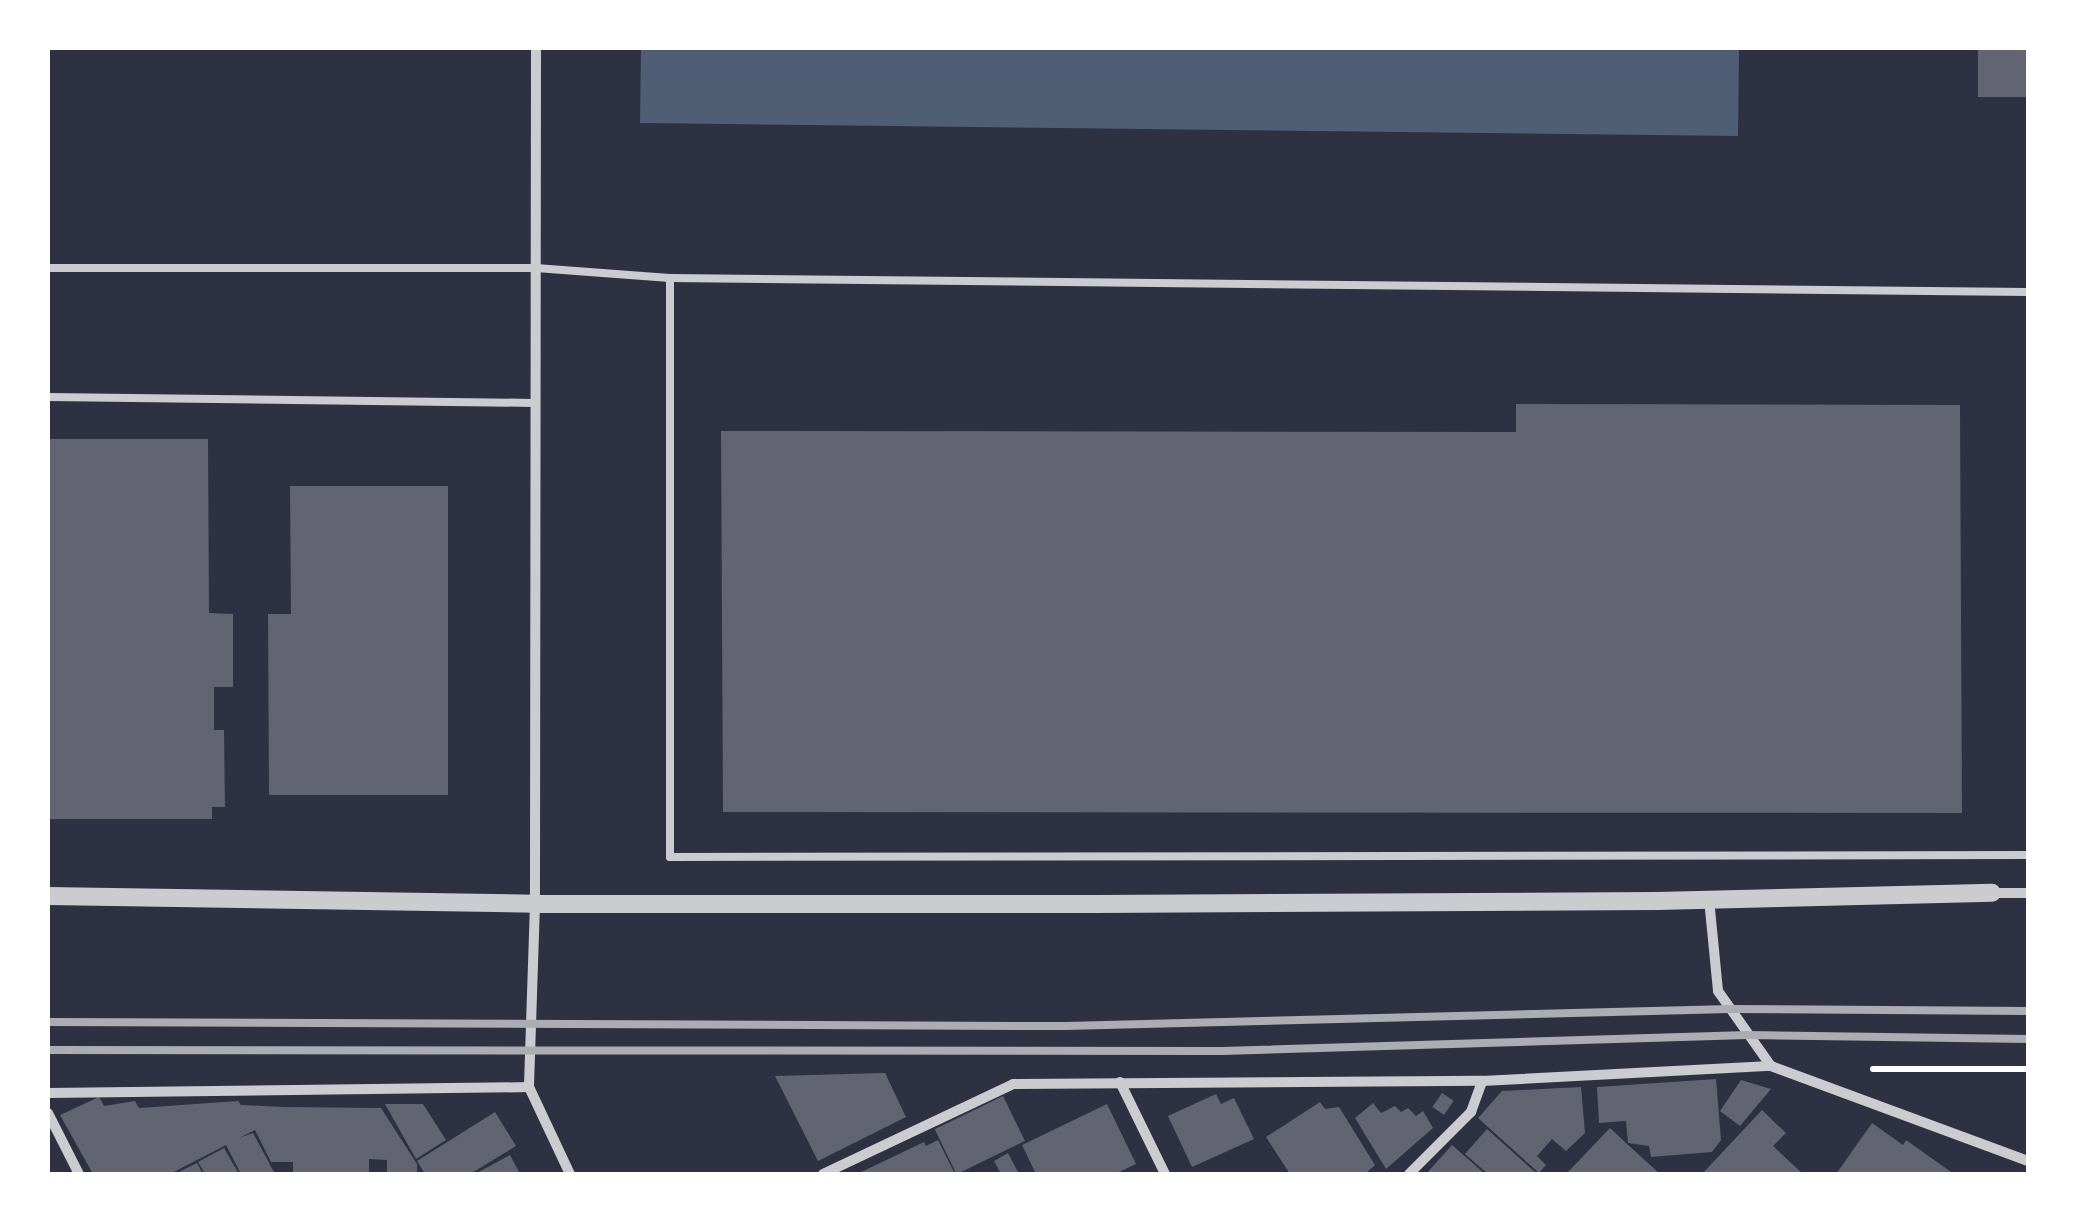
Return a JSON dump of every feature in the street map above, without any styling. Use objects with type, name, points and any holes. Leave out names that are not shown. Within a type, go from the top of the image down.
[{"type":"street","points":[[536,48],[535,904],[528,1087],[570,1174]]},
{"type":"street","points":[[48,896],[535,904],[1709,899],[2028,893]]},
{"type":"street","points":[[1709,899],[1718,992],[1772,1066]]},
{"type":"street","points":[[823,1174],[1013,1084],[1482,1081],[1772,1066],[2028,1161]]},
{"type":"street","points":[[1409,1174],[1471,1112],[1482,1081]]},
{"type":"street","points":[[1120,1082],[1165,1174]]},
{"type":"street","points":[[48,1093],[528,1087]]},
{"type":"street","points":[[48,1112],[80,1174]]},
{"type":"lane","points":[[48,268],[536,268],[670,278],[2028,292]]},
{"type":"lane","points":[[670,278],[670,858],[2028,855]]},
{"type":"lane","points":[[48,398],[534,403]]},
{"type":"path","points":[[1863,1069],[2028,1069]]},
{"type":"water","points":[[641,48],[1739,48],[1738,136],[640,123]]},
{"type":"building","points":[[1978,48],[2028,48],[2028,97],[1978,97]]},
{"type":"building","points":[[1516,404],[1960,405],[1962,813],[723,812],[721,431],[1516,432]]},
{"type":"building","points":[[48,439],[208,439],[209,613],[233,614],[233,687],[214,687],[214,730],[224,730],[225,807],[212,807],[212,819],[48,819]]},
{"type":"building","points":[[290,486],[448,486],[448,795],[269,795],[268,614],[291,614]]},
{"type":"building","points":[[885,1073],[906,1117],[818,1161],[775,1076]]},
{"type":"building","points":[[1716,1079],[1721,1140],[1712,1152],[1651,1157],[1649,1146],[1628,1143],[1626,1121],[1599,1123],[1597,1087]]},
{"type":"building","points":[[1741,1080],[1771,1089],[1740,1126],[1720,1111]]},
{"type":"building","points":[[1581,1087],[1585,1133],[1566,1151],[1552,1139],[1537,1156],[1546,1165],[1539,1173],[1478,1118],[1502,1091]]},
{"type":"building","points":[[1442,1093],[1454,1101],[1444,1115],[1432,1107]]},
{"type":"building","points":[[1216,1094],[1221,1104],[1234,1098],[1254,1139],[1192,1167],[1168,1116]]},
{"type":"building","points":[[1003,1096],[1025,1141],[956,1174],[935,1129]]},
{"type":"building","points":[[99,1097],[104,1106],[135,1101],[139,1108],[238,1101],[241,1105],[381,1108],[417,1164],[417,1174],[387,1174],[387,1160],[369,1159],[369,1174],[293,1174],[293,1162],[271,1162],[255,1130],[239,1138],[253,1133],[275,1174],[241,1174],[226,1145],[170,1174],[93,1174],[60,1115]]},
{"type":"building","points":[[1320,1102],[1325,1109],[1339,1107],[1375,1165],[1365,1174],[1290,1174],[1266,1137]]},
{"type":"building","points":[[1373,1103],[1381,1113],[1395,1106],[1401,1112],[1408,1108],[1416,1116],[1423,1111],[1433,1128],[1386,1169],[1355,1118]]},
{"type":"building","points":[[385,1104],[423,1104],[446,1140],[416,1159]]},
{"type":"building","points":[[1107,1104],[1136,1164],[1115,1174],[1036,1174],[1022,1145]]},
{"type":"building","points":[[1762,1110],[1786,1133],[1773,1146],[1803,1174],[1702,1174]]},
{"type":"building","points":[[495,1112],[516,1146],[470,1174],[425,1174],[417,1161]]},
{"type":"building","points":[[1872,1123],[1903,1145],[1906,1140],[1954,1174],[1836,1174]]},
{"type":"building","points":[[1610,1128],[1626,1143],[1660,1174],[1566,1174]]},
{"type":"building","points":[[1487,1129],[1535,1172],[1488,1174],[1465,1154]]},
{"type":"building","points":[[938,1140],[955,1174],[857,1174],[924,1142],[926,1146]]},
{"type":"building","points":[[1452,1145],[1485,1174],[1426,1174]]},
{"type":"building","points":[[224,1148],[239,1174],[205,1174],[198,1162]]},
{"type":"building","points":[[1008,1153],[1019,1174],[1001,1174],[994,1161]]},
{"type":"building","points":[[510,1155],[520,1174],[475,1174]]},
{"type":"building","points":[[197,1163],[203,1174],[175,1174]]},
{"type":"railway","points":[[48,1022],[1066,1026],[1730,1009],[2028,1011]]},
{"type":"railway","points":[[48,1050],[1222,1051],[1748,1035],[2028,1039]]}]
